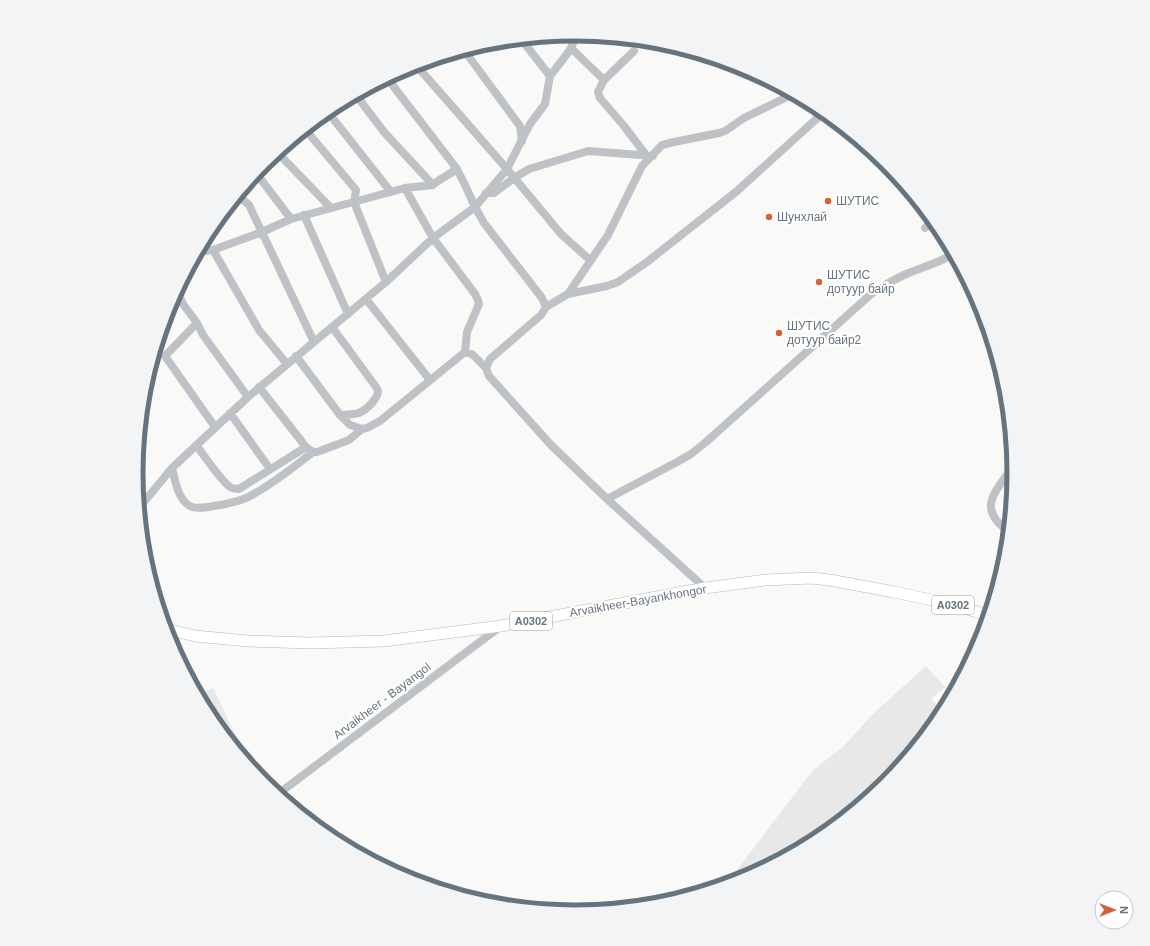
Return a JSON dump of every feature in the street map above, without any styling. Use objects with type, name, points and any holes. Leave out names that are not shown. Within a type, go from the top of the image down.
[{"type":"highway","name":"Arvaikheer-Bayankhongor","points":[[173,631],[195,636],[240,641],[311,643],[384,641],[501,626],[705,588],[766,580],[811,578],[894,592],[946,603],[983,614]]},
{"type":"street","points":[[144,502],[172,468],[248,397],[386,282],[433,238],[475,207],[507,169],[530,124],[545,104],[550,76],[571,48],[574,41]]},
{"type":"street","points":[[525,44],[550,76]]},
{"type":"street","points":[[571,48],[604,80]]},
{"type":"street","points":[[634,51],[604,80],[598,92],[600,98],[649,156]]},
{"type":"street","points":[[468,55],[520,126],[522,140]]},
{"type":"street","points":[[420,70],[507,169],[561,234],[590,260]]},
{"type":"street","points":[[391,83],[457,169],[484,223],[542,298],[546,307]]},
{"type":"street","points":[[568,294],[608,235],[642,166],[649,156],[662,145],[725,131],[744,118],[787,97]]},
{"type":"street","points":[[359,99],[384,132],[433,185]]},
{"type":"street","points":[[331,117],[391,192]]},
{"type":"street","points":[[486,368],[490,359],[541,315],[546,307],[568,294],[607,286],[618,282],[647,262],[737,191],[819,117]]},
{"type":"street","points":[[308,133],[356,190],[354,202],[386,282]]},
{"type":"street","points":[[486,194],[494,193],[529,169],[588,152],[649,156]]},
{"type":"street","points":[[281,157],[331,208]]},
{"type":"street","points":[[205,251],[213,250],[304,215],[406,188],[433,185],[457,169]]},
{"type":"street","points":[[260,178],[291,219]]},
{"type":"street","points":[[172,468],[177,488],[186,504],[191,507],[204,508],[216,506],[251,496],[314,452],[349,440],[362,429],[380,421],[465,352],[468,332],[479,304],[478,300],[433,238],[406,188]]},
{"type":"street","points":[[242,198],[249,205],[314,342]]},
{"type":"street","points":[[304,215],[348,314]]},
{"type":"street","points":[[924,228],[928,224]]},
{"type":"street","points":[[213,250],[259,330],[287,364]]},
{"type":"street","points":[[607,499],[692,454],[870,295],[902,276],[948,256]]},
{"type":"street","points":[[180,298],[203,335],[248,397]]},
{"type":"street","points":[[366,299],[430,380]]},
{"type":"street","points":[[197,323],[165,356],[215,427]]},
{"type":"street","points":[[332,327],[376,387],[378,392],[376,399],[365,410],[355,414],[340,415]]},
{"type":"street","points":[[465,352],[472,354],[486,368],[489,376],[551,446],[705,588]]},
{"type":"street","points":[[296,356],[340,415],[350,425],[362,429]]},
{"type":"street","points":[[260,387],[306,447],[314,452]]},
{"type":"street","points":[[230,414],[270,469]]},
{"type":"street","points":[[196,445],[223,480],[236,489],[239,489],[306,447]]},
{"type":"street","points":[[1003,527],[995,520],[990,504],[993,496],[1007,475]]},
{"type":"street","name":"Arvaikheer - Bayangol","points":[[283,791],[501,626]]},
{"type":"shaded area","points":[[926,666],[945,687],[931,699],[938,706],[918,736],[900,758],[860,798],[838,816],[791,847],[733,875],[813,770],[843,747],[873,714]]},
{"type":"shaded area","points":[[213,688],[242,748],[232,736],[203,693]]},
{"type":"place","name":"ШУТИС","points":[[828,201]]},
{"type":"place","name":"Шунхлай","points":[[769,217]]},
{"type":"place","name":"ШУТИС дотуур байр","points":[[819,282]]},
{"type":"place","name":"ШУТИС дотуур байр2","points":[[779,333]]}]
